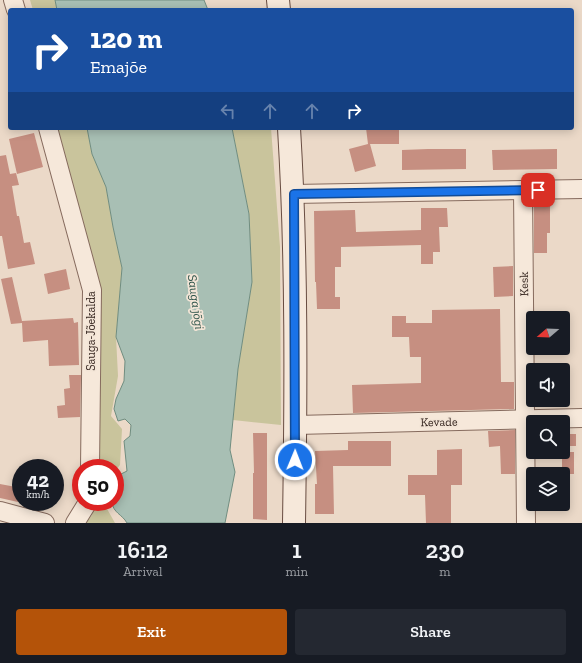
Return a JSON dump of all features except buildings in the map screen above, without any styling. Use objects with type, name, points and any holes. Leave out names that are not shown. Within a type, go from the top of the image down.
[{"type":"main road","points":[[289,130],[294,194],[296,425],[294,523]]},
{"type":"street","name":"Sauga-Jõekalda","points":[[49,130],[92,290],[90,459]]},
{"type":"street","points":[[294,194],[582,189]]},
{"type":"street","name":"Kesk","points":[[523,190],[526,420]]},
{"type":"street","name":"Kevade","points":[[570,418],[582,418]]},
{"type":"street","name":"Kevade","points":[[296,425],[526,420]]},
{"type":"street","name":"Kesk","points":[[526,459],[526,523]]},
{"type":"street","points":[[0,511],[45,523]]},
{"type":"street","points":[[75,523],[82,511]]},
{"type":"shaded area","points":[[30,0],[55,0],[57,8],[32,8]]},
{"type":"shaded area","points":[[56,130],[87,130],[92,154],[106,187],[122,268],[116,337],[118,376],[111,416],[122,429],[120,459],[97,459],[99,300]]},
{"type":"shaded area","points":[[232,130],[271,130],[280,247],[281,425],[233,420],[238,369],[252,282],[249,213]]},
{"type":"shaded area","points":[[93,511],[108,511],[115,523],[86,523],[92,515]]},
{"type":"water","points":[[55,0],[204,0],[207,8],[57,8]]},
{"type":"water","name":"Sauga jõgi","points":[[87,130],[232,130],[249,214],[252,282],[238,369],[230,450],[235,472],[225,523],[127,523],[116,511],[124,511],[124,472],[127,471],[124,441],[130,436],[131,425],[125,419],[118,421],[114,409],[116,399],[124,381],[125,361],[116,337],[122,268],[106,187],[92,154]]},
{"type":"route","points":[[295,460],[294,194],[538,190]]}]
